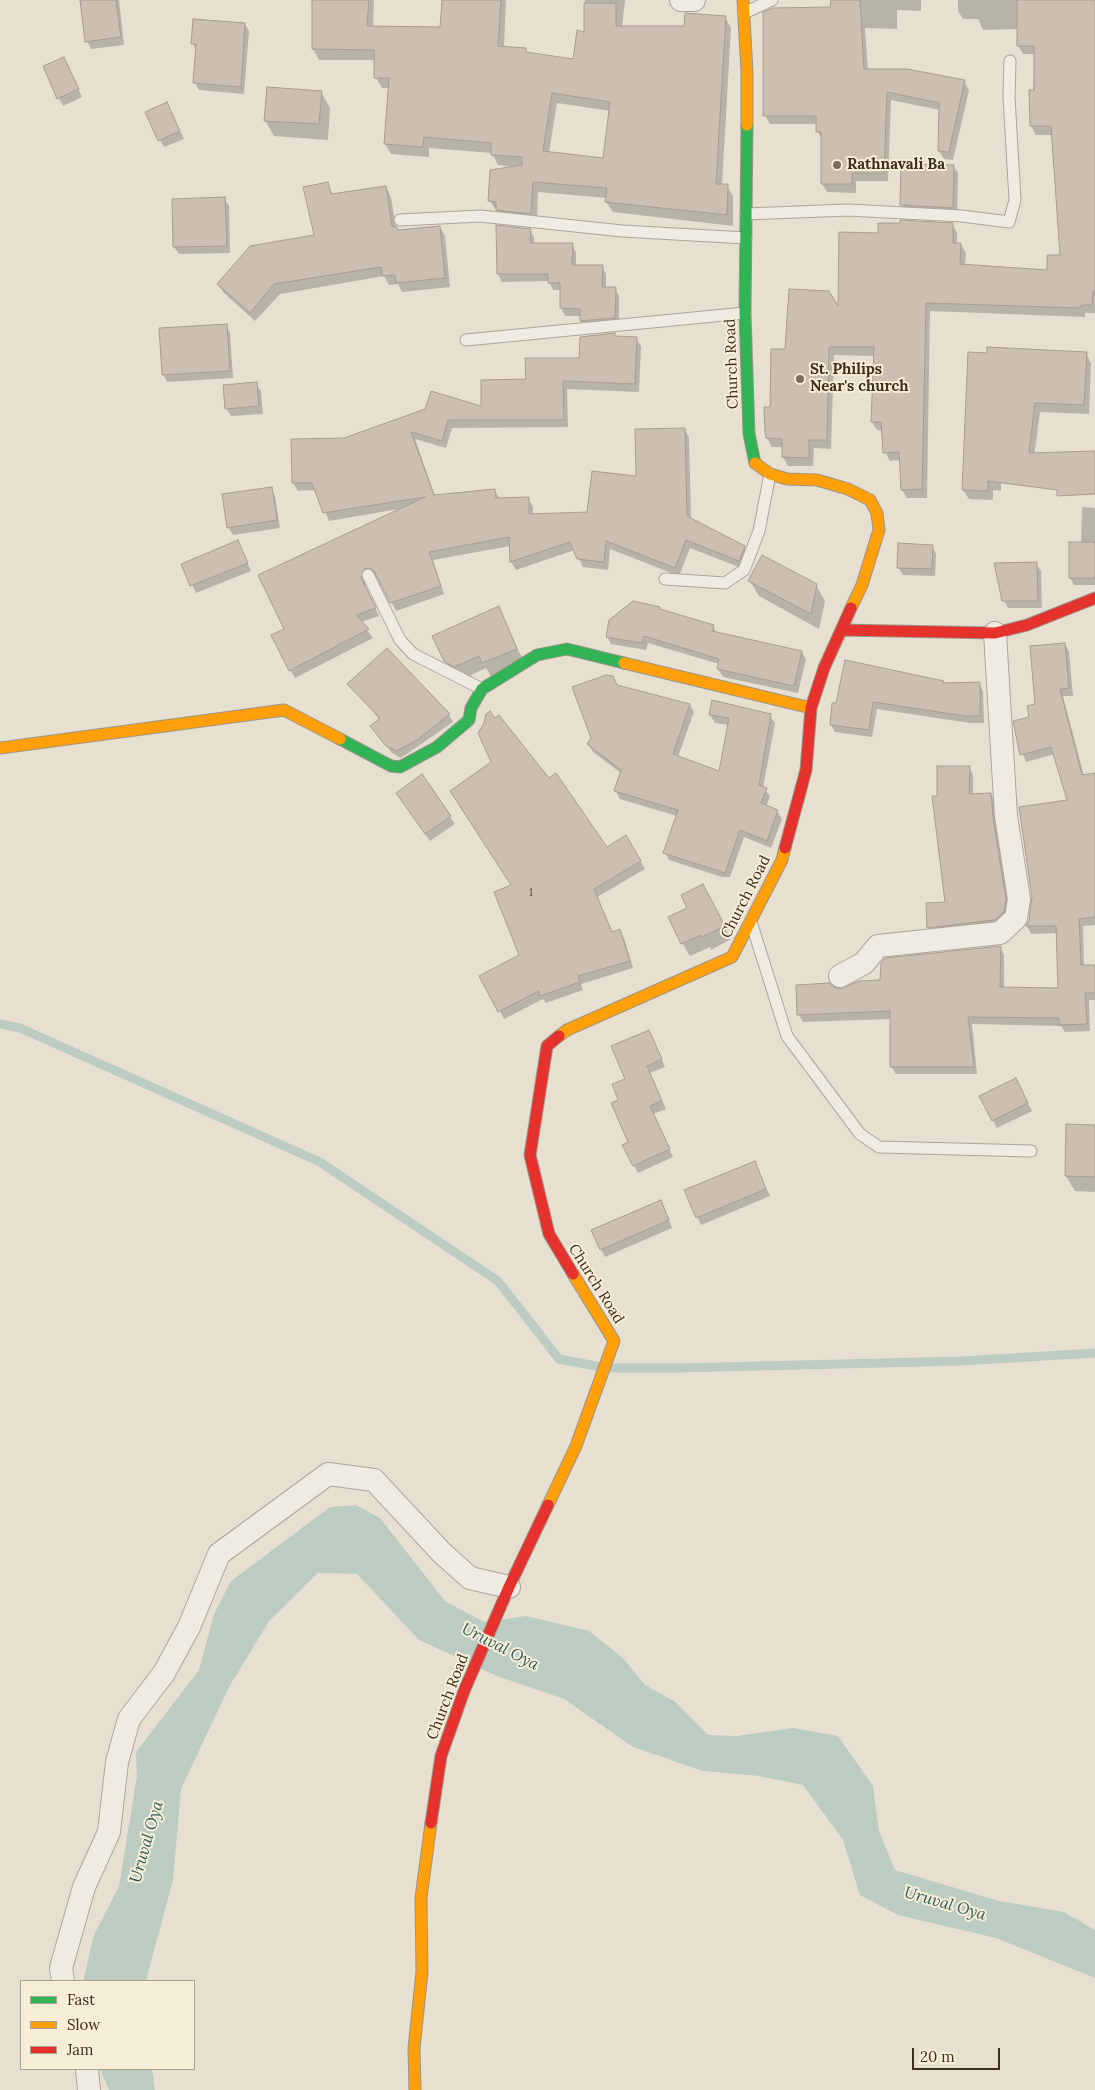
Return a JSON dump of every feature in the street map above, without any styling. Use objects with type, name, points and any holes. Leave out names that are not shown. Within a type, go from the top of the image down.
[{"type":"street","points":[[681,0],[694,0]]},
{"type":"street","name":"Church Road","points":[[415,2090],[414,2048],[422,1972],[421,1898],[428,1834],[441,1756],[464,1691],[509,1587],[576,1446],[614,1341],[548,1234],[530,1156],[548,1046],[567,1030],[732,957],[782,860],[806,770],[810,708],[824,668],[862,585],[879,530],[877,513],[870,500],[848,489],[817,480],[786,479],[770,474],[754,463],[751,444],[745,312],[747,72],[743,0]]},
{"type":"street","points":[[841,630],[995,633],[1027,625],[1095,598]]},
{"type":"street","points":[[840,976],[864,963],[878,946],[1000,933],[1016,918],[1018,899],[1006,816],[995,633]]},
{"type":"street","points":[[0,748],[284,710],[391,766],[400,767],[437,747],[469,720],[471,708],[482,688],[537,655],[567,650],[810,708]]},
{"type":"street","points":[[63,1980],[61,1968],[84,1887],[109,1832],[117,1762],[130,1719],[164,1673],[188,1627],[219,1554],[328,1474],[374,1480],[442,1553],[470,1578],[509,1587]]},
{"type":"street","points":[[87,2070],[89,2090]]},
{"type":"lane","points":[[744,13],[772,0]]},
{"type":"lane","points":[[746,214],[848,210],[962,216],[1009,222],[1015,200],[1009,97],[1010,61]]},
{"type":"lane","points":[[400,220],[480,216],[622,231],[746,238]]},
{"type":"lane","points":[[466,340],[745,312]]},
{"type":"lane","points":[[665,579],[725,583],[744,570],[759,531],[770,474]]},
{"type":"lane","points":[[368,576],[400,640],[414,654],[482,688]]},
{"type":"lane","points":[[750,921],[787,1036],[860,1134],[879,1147],[1032,1151]]},
{"type":"water","name":"Uruval Oya","points":[[356,1505],[380,1518],[445,1601],[484,1622],[526,1616],[589,1631],[623,1658],[645,1685],[674,1701],[708,1735],[737,1736],[793,1728],[838,1736],[873,1786],[879,1831],[895,1870],[999,1901],[1064,1912],[1095,1930],[1095,1978],[996,1938],[898,1915],[860,1895],[843,1840],[803,1785],[759,1776],[703,1771],[633,1747],[564,1699],[497,1676],[419,1640],[357,1574],[318,1573],[269,1621],[229,1687],[181,1789],[173,1880],[146,1980],[83,1980],[94,1935],[119,1886],[137,1776],[136,1752],[199,1670],[214,1614],[231,1581],[330,1507]]},
{"type":"water","points":[[100,2070],[152,2070],[155,2090],[109,2090]]},
{"type":"building","points":[[80,0],[116,0],[121,37],[85,42]]},
{"type":"building","points":[[312,0],[369,0],[367,26],[440,27],[442,0],[501,0],[498,46],[526,48],[526,52],[573,59],[577,30],[584,32],[584,3],[616,3],[616,26],[684,26],[685,13],[726,16],[716,184],[728,184],[727,215],[605,202],[607,188],[533,182],[531,214],[496,210],[496,202],[488,201],[490,170],[522,165],[522,157],[491,155],[491,143],[424,137],[423,147],[384,144],[389,78],[374,78],[374,50],[312,49]],"holes":[[[552,93],[610,102],[603,158],[543,151]]]},
{"type":"building","points":[[831,0],[860,0],[864,69],[907,69],[965,80],[949,152],[938,151],[939,103],[887,92],[884,173],[852,173],[852,184],[821,184],[821,132],[816,132],[816,116],[763,116],[763,12],[773,8],[830,7]]},
{"type":"building","points":[[1017,0],[1095,0],[1095,292],[1093,292],[1092,305],[1081,305],[1080,308],[926,303],[922,489],[901,490],[899,452],[883,453],[881,422],[871,422],[874,347],[829,347],[827,440],[809,440],[809,458],[782,457],[782,439],[766,438],[765,432],[764,407],[770,407],[771,349],[785,349],[789,289],[829,291],[838,306],[839,232],[878,233],[878,223],[900,223],[900,220],[953,223],[953,243],[961,243],[960,264],[1047,270],[1047,255],[1060,255],[1051,126],[1030,126],[1029,90],[1034,90],[1034,46],[1017,46]]},
{"type":"building","points":[[193,19],[245,23],[241,87],[193,83],[196,44],[191,44]]},
{"type":"building","points":[[64,57],[79,89],[57,99],[43,66]]},
{"type":"building","points":[[267,87],[322,91],[319,124],[264,121]]},
{"type":"building","points":[[167,102],[180,131],[158,141],[145,112]]},
{"type":"building","points":[[901,164],[954,165],[953,208],[900,205]]},
{"type":"building","points":[[328,182],[331,194],[386,186],[392,226],[397,227],[398,230],[440,226],[445,278],[396,283],[395,275],[382,276],[381,267],[274,284],[250,313],[217,284],[250,246],[314,235],[303,187]]},
{"type":"building","points":[[225,197],[227,246],[173,247],[172,199]]},
{"type":"building","points":[[496,225],[531,229],[530,243],[573,243],[572,265],[603,265],[602,287],[616,287],[615,318],[580,321],[580,309],[560,308],[560,283],[548,283],[548,274],[497,274]]},
{"type":"building","points":[[227,324],[230,371],[162,375],[159,328]]},
{"type":"building","points":[[615,333],[615,336],[637,337],[635,384],[563,381],[564,420],[448,420],[442,441],[411,432],[434,495],[495,489],[496,498],[529,497],[529,514],[587,512],[592,471],[636,476],[635,429],[685,428],[687,516],[745,546],[739,561],[686,540],[675,568],[606,541],[604,562],[577,559],[570,542],[510,562],[509,537],[429,552],[441,586],[390,603],[374,571],[369,568],[364,569],[361,578],[376,608],[356,615],[369,629],[289,671],[271,635],[284,629],[258,575],[425,497],[323,513],[312,483],[292,483],[291,439],[344,438],[425,409],[431,391],[481,406],[481,380],[526,379],[525,358],[579,358],[580,337]]},
{"type":"building","points":[[987,347],[1087,352],[1084,405],[1035,403],[1029,453],[1095,451],[1095,494],[1057,496],[1057,490],[988,481],[988,491],[962,490],[968,352],[987,353]]},
{"type":"building","points":[[257,382],[259,406],[225,409],[223,385]]},
{"type":"building","points":[[272,487],[277,520],[227,528],[222,494]]},
{"type":"building","points":[[238,540],[248,563],[190,586],[181,564]]},
{"type":"building","points":[[1069,542],[1095,542],[1095,578],[1069,578]]},
{"type":"building","points":[[898,543],[933,545],[932,569],[897,568]]},
{"type":"building","points":[[762,555],[817,584],[811,614],[748,581]]},
{"type":"building","points":[[1037,562],[1038,601],[1002,601],[994,563]]},
{"type":"building","points":[[633,601],[660,607],[660,609],[714,625],[712,631],[802,651],[794,686],[717,669],[719,659],[644,636],[642,643],[606,637],[609,620]]},
{"type":"building","points":[[499,606],[517,649],[482,663],[479,656],[454,667],[444,661],[432,636]]},
{"type":"building","points":[[1065,643],[1069,688],[1060,689],[1082,775],[1095,773],[1095,917],[1079,919],[1081,965],[1095,965],[1095,993],[1085,993],[1087,1024],[1059,1025],[1059,1018],[968,1017],[974,1067],[890,1067],[890,1011],[797,1015],[796,985],[829,983],[840,989],[859,981],[880,980],[881,963],[885,958],[1001,946],[1000,987],[1058,988],[1056,926],[1026,926],[1029,920],[1032,897],[1019,807],[1067,800],[1051,747],[1020,755],[1013,721],[1029,717],[1027,706],[1035,704],[1030,646]]},
{"type":"building","points":[[387,648],[450,714],[417,740],[397,751],[386,746],[370,726],[380,718],[347,684]]},
{"type":"building","points":[[845,660],[944,681],[943,683],[980,682],[980,716],[965,716],[873,702],[869,730],[830,725],[832,703],[836,703]]},
{"type":"building","points":[[606,675],[613,676],[617,685],[690,704],[673,754],[719,771],[729,718],[709,715],[712,700],[771,714],[759,785],[767,788],[761,803],[778,810],[767,841],[740,830],[725,873],[663,853],[678,810],[614,791],[621,770],[587,744],[591,738],[572,687]]},
{"type":"building","points":[[490,711],[495,718],[499,715],[549,778],[556,773],[607,847],[626,835],[641,861],[594,889],[612,932],[620,929],[630,961],[578,976],[580,982],[540,996],[539,991],[498,1012],[479,976],[519,955],[494,892],[511,885],[450,791],[491,762],[478,733],[484,723],[486,714]]},
{"type":"building","points":[[937,766],[970,766],[969,794],[991,793],[993,818],[1006,899],[1004,912],[994,920],[927,928],[926,903],[945,902],[932,796],[937,796]]},
{"type":"building","points":[[422,774],[451,816],[425,834],[396,793]]},
{"type":"building","points":[[703,884],[725,926],[681,944],[668,917],[687,908],[681,895]]},
{"type":"building","points":[[649,1030],[662,1059],[647,1066],[662,1101],[650,1106],[670,1149],[633,1166],[622,1145],[628,1142],[611,1103],[618,1100],[612,1084],[625,1079],[611,1046]]},
{"type":"building","points":[[1016,1078],[1028,1103],[992,1121],[979,1096]]},
{"type":"building","points":[[1066,1124],[1095,1125],[1095,1177],[1065,1176]]},
{"type":"building","points":[[755,1161],[766,1189],[696,1218],[684,1190]]},
{"type":"building","points":[[661,1200],[669,1220],[600,1250],[591,1230]]},
{"type":"waterway","points":[[0,1024],[20,1028],[320,1162],[498,1281],[559,1359],[606,1368],[679,1368],[961,1361],[1095,1353]]},
{"type":"traffic: fast","points":[[747,125],[745,313],[749,434],[755,463]]},
{"type":"traffic: fast","points":[[340,739],[391,766],[400,767],[437,747],[469,720],[471,708],[482,689],[537,655],[567,649],[624,663]]},
{"type":"traffic: slow","points":[[743,0],[747,72],[747,125]]},
{"type":"traffic: slow","points":[[755,463],[770,474],[787,479],[817,480],[848,489],[870,500],[877,513],[879,530],[862,585],[851,608]]},
{"type":"traffic: slow","points":[[624,663],[811,708]]},
{"type":"traffic: slow","points":[[0,748],[284,710],[340,739]]},
{"type":"traffic: slow","points":[[559,1036],[567,1030],[732,957],[782,860],[785,848]]},
{"type":"traffic: slow","points":[[548,1505],[576,1446],[614,1341],[573,1274]]},
{"type":"traffic: slow","points":[[415,2090],[414,2048],[422,1972],[421,1898],[431,1823]]},
{"type":"traffic: jam","points":[[841,630],[995,633],[1027,625],[1095,598]]},
{"type":"traffic: jam","points":[[785,848],[806,770],[811,708],[824,668],[851,608]]},
{"type":"traffic: jam","points":[[559,1036],[547,1046],[530,1155],[549,1234],[573,1274]]},
{"type":"traffic: jam","points":[[431,1823],[441,1756],[464,1691],[509,1587],[548,1505]]},
{"type":"place","name":"Rathnavali Ba","points":[[837,165]]},
{"type":"place","name":"St. Philips Near's church","points":[[800,379]]}]
